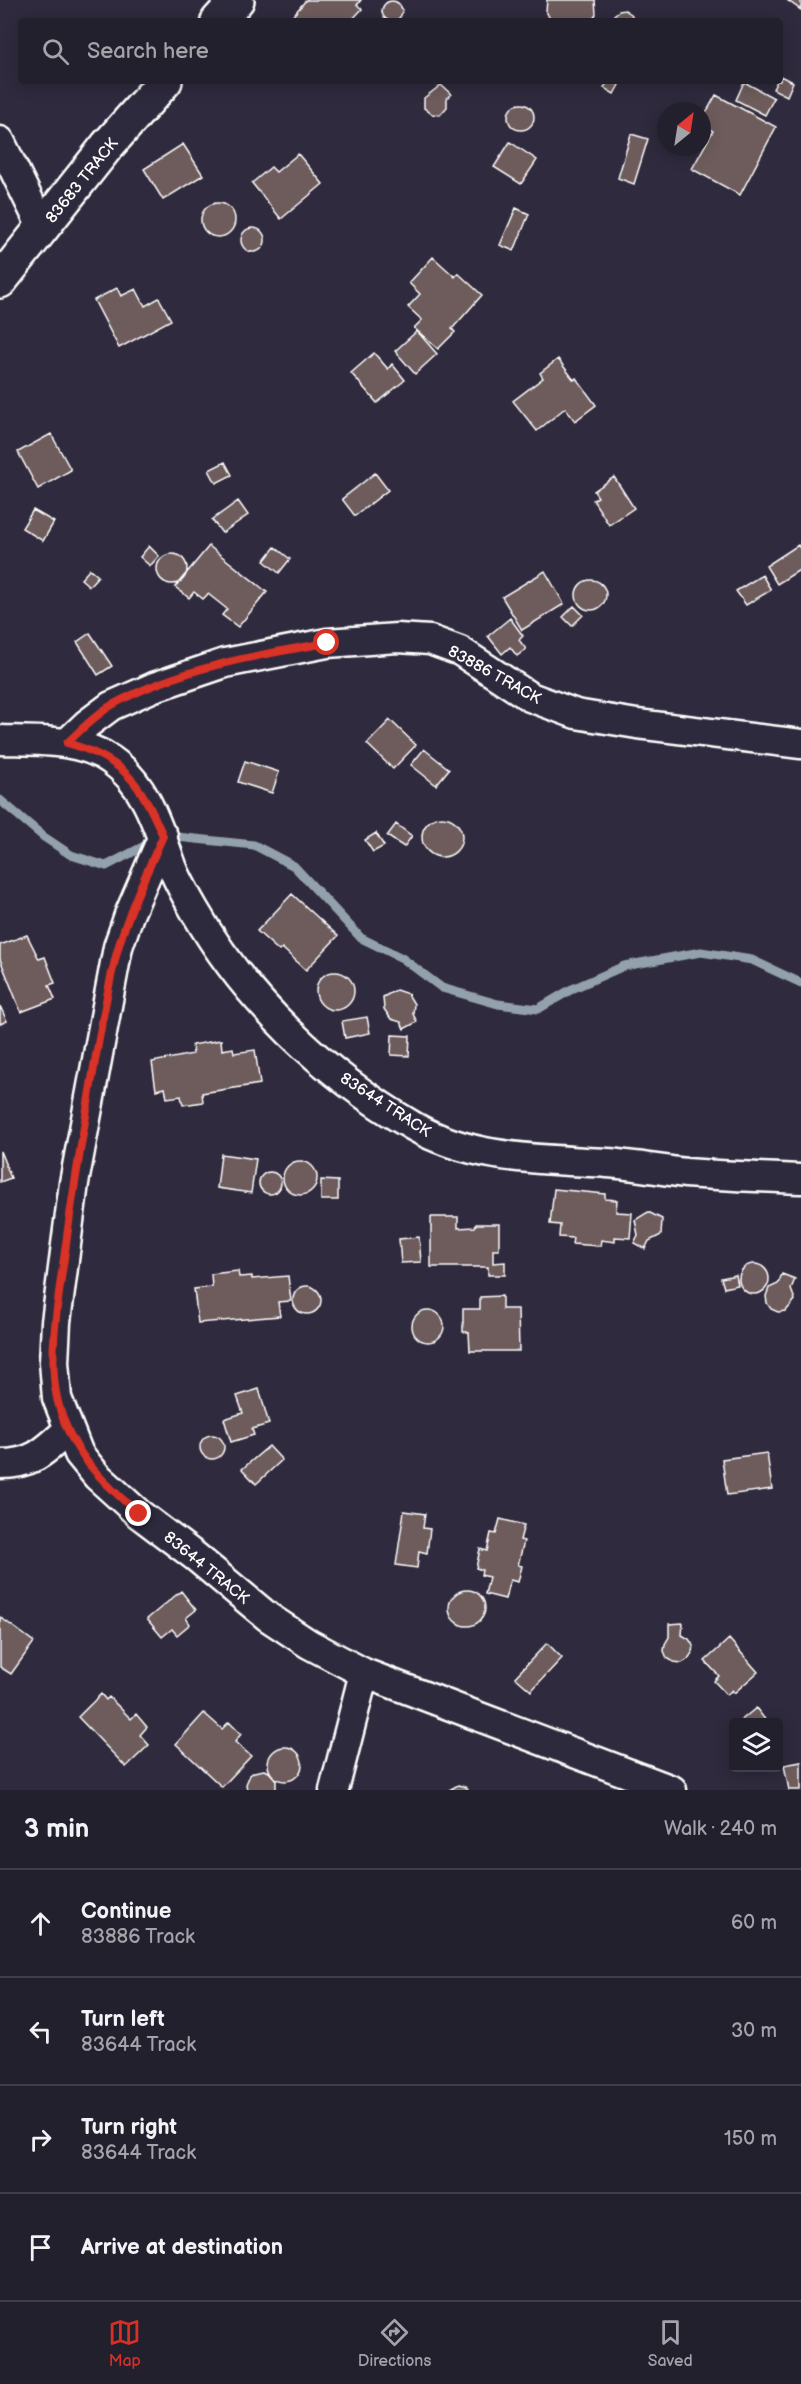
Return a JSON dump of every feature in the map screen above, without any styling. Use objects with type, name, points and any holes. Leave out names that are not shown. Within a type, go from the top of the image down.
[{"type":"street","points":[[221,18],[237,0]]},
{"type":"street","name":"83683 TRACK","points":[[0,281],[107,146],[162,84]]},
{"type":"street","points":[[0,141],[42,227]]},
{"type":"street","name":"83886 TRACK","points":[[67,743],[111,706],[154,687],[225,663],[327,643],[397,638],[430,640],[460,651],[530,697],[576,714],[637,724],[801,744]]},
{"type":"street","name":"83644 TRACK","points":[[0,740],[67,743],[89,749],[110,759],[127,773],[155,817],[173,868],[212,940],[269,1011],[323,1062],[413,1126],[445,1141],[499,1155],[551,1161],[609,1163],[685,1172],[801,1179]]},
{"type":"street","name":"83644 TRACK","points":[[163,836],[129,915],[118,947],[74,1183],[57,1312],[54,1362],[57,1398],[79,1454],[97,1476],[139,1514],[171,1537],[288,1632],[364,1673],[672,1790]]},
{"type":"street","points":[[0,1464],[19,1464],[33,1458],[46,1451],[68,1430]]},
{"type":"street","points":[[334,1790],[364,1673]]},
{"type":"building","points":[[306,0],[361,0],[357,5],[362,9],[354,18],[291,18]]},
{"type":"building","points":[[547,0],[595,0],[596,14],[594,18],[550,18],[546,11]]},
{"type":"building","points":[[787,0],[801,0],[801,10]]},
{"type":"building","points":[[388,2],[396,2],[401,7],[399,18],[385,18],[383,15],[383,7]]},
{"type":"building","points":[[625,10],[633,18],[614,18],[619,11]]},
{"type":"building","points":[[783,77],[793,82],[787,96],[773,89],[776,84],[783,84]]},
{"type":"building","points":[[606,84],[619,85],[614,94],[604,88]]},
{"type":"building","points":[[743,84],[748,84],[774,98],[765,115],[736,100]]},
{"type":"building","points":[[441,85],[451,94],[447,98],[447,107],[440,115],[432,114],[424,108],[424,98]]},
{"type":"building","points":[[716,95],[776,127],[740,195],[692,169],[699,156],[711,156],[713,131],[711,130],[711,104]]},
{"type":"building","points":[[521,104],[530,108],[534,117],[530,126],[521,130],[512,126],[508,117],[512,108]]},
{"type":"building","points":[[631,134],[648,139],[634,184],[618,178]]},
{"type":"building","points":[[510,142],[537,160],[521,184],[494,167]]},
{"type":"building","points":[[183,144],[203,175],[163,200],[144,169]]},
{"type":"building","points":[[298,154],[323,184],[281,219],[252,183],[271,167],[276,172]]},
{"type":"building","points":[[218,203],[230,208],[235,220],[230,232],[218,237],[206,232],[201,220],[206,208]]},
{"type":"building","points":[[516,208],[529,214],[514,251],[500,245]]},
{"type":"building","points":[[253,228],[262,231],[265,240],[262,249],[253,252],[244,249],[241,240],[244,231]]},
{"type":"building","points":[[433,257],[455,277],[458,273],[482,295],[452,329],[455,332],[438,349],[414,328],[422,320],[408,307],[420,294],[409,283]]},
{"type":"building","points":[[117,288],[121,296],[136,289],[145,306],[159,298],[171,320],[119,348],[94,300]]},
{"type":"building","points":[[417,331],[437,354],[415,374],[395,351]]},
{"type":"building","points":[[374,353],[388,369],[392,364],[405,380],[377,403],[351,373]]},
{"type":"building","points":[[558,359],[596,405],[575,421],[565,408],[537,431],[513,401],[543,378],[540,373]]},
{"type":"building","points":[[51,434],[71,470],[38,489],[18,452]]},
{"type":"building","points":[[225,462],[232,475],[216,483],[209,470]]},
{"type":"building","points":[[375,473],[388,490],[355,516],[342,499]]},
{"type":"building","points":[[614,477],[634,508],[609,525],[593,500],[598,497],[594,491]]},
{"type":"building","points":[[238,501],[248,515],[222,533],[212,520]]},
{"type":"building","points":[[33,510],[54,522],[43,541],[22,528]]},
{"type":"building","points":[[798,545],[801,550],[801,569],[777,584],[766,566]]},
{"type":"building","points":[[149,546],[159,556],[150,566],[140,557]]},
{"type":"building","points":[[209,546],[267,592],[238,627],[222,615],[227,609],[208,594],[203,599],[194,592],[189,598],[175,587]]},
{"type":"building","points":[[275,547],[290,559],[279,573],[264,561]]},
{"type":"building","points":[[172,554],[183,558],[187,569],[183,580],[172,584],[161,580],[157,569],[161,558]]},
{"type":"building","points":[[90,569],[98,576],[89,586],[81,579]]},
{"type":"building","points":[[545,571],[564,604],[522,630],[502,597]]},
{"type":"building","points":[[762,575],[771,590],[746,605],[736,591]]},
{"type":"building","points":[[591,580],[602,584],[606,595],[602,606],[591,610],[580,606],[576,595],[580,584]]},
{"type":"building","points":[[574,606],[583,615],[572,626],[563,617]]},
{"type":"building","points":[[510,618],[523,636],[519,640],[526,649],[517,656],[510,647],[502,654],[488,636]]},
{"type":"building","points":[[90,633],[112,666],[98,675],[77,642]]},
{"type":"building","points":[[390,720],[416,745],[393,769],[367,744]]},
{"type":"building","points":[[424,749],[449,769],[436,785],[411,765]]},
{"type":"building","points":[[245,761],[279,772],[272,793],[238,782]]},
{"type":"building","points":[[442,817],[450,818],[456,823],[461,829],[461,845],[456,851],[450,856],[442,857],[434,856],[428,851],[423,845],[422,837],[423,829],[428,823],[434,818]]},
{"type":"building","points":[[396,824],[412,836],[404,847],[387,836]]},
{"type":"building","points":[[376,833],[384,846],[373,852],[365,840]]},
{"type":"building","points":[[292,894],[338,936],[306,970],[282,948],[279,951],[257,931]]},
{"type":"building","points":[[27,935],[39,959],[45,957],[55,983],[49,985],[55,999],[21,1012],[0,959],[0,945]]},
{"type":"building","points":[[335,972],[349,977],[354,991],[349,1005],[335,1010],[321,1005],[316,991],[321,977]]},
{"type":"building","points":[[396,990],[408,994],[414,1004],[413,1014],[417,1022],[404,1029],[401,1022],[391,1019],[384,1009],[383,997]]},
{"type":"building","points":[[0,1006],[7,1021],[0,1024]]},
{"type":"building","points":[[367,1017],[370,1033],[345,1038],[342,1021]]},
{"type":"building","points":[[392,1035],[410,1036],[409,1056],[391,1055]]},
{"type":"building","points":[[221,1040],[222,1050],[233,1048],[234,1053],[255,1050],[260,1084],[202,1093],[203,1102],[183,1105],[181,1096],[167,1098],[165,1088],[156,1090],[152,1062],[193,1054],[192,1045]]},
{"type":"building","points":[[0,1151],[11,1178],[0,1182]]},
{"type":"building","points":[[221,1154],[256,1159],[251,1193],[217,1188]]},
{"type":"building","points":[[300,1161],[312,1166],[317,1178],[312,1190],[300,1195],[288,1190],[283,1178],[288,1166]]},
{"type":"building","points":[[266,1172],[274,1172],[281,1179],[281,1187],[274,1194],[266,1194],[259,1187],[259,1179]]},
{"type":"building","points":[[321,1180],[338,1181],[338,1200],[321,1200]]},
{"type":"building","points":[[554,1189],[605,1194],[605,1199],[617,1200],[616,1212],[632,1213],[630,1238],[615,1237],[615,1242],[601,1240],[600,1246],[572,1244],[573,1238],[559,1237],[560,1225],[550,1224]]},
{"type":"building","points":[[648,1212],[662,1219],[661,1235],[649,1241],[645,1249],[634,1243],[638,1235],[635,1220]]},
{"type":"building","points":[[431,1217],[458,1217],[458,1228],[475,1227],[476,1224],[499,1224],[499,1250],[493,1250],[493,1263],[505,1262],[505,1275],[488,1275],[488,1267],[431,1267]]},
{"type":"building","points":[[419,1237],[421,1262],[401,1263],[399,1239]]},
{"type":"building","points":[[754,1264],[765,1268],[769,1279],[765,1290],[754,1294],[743,1290],[739,1279],[743,1268]]},
{"type":"building","points":[[238,1271],[239,1277],[252,1276],[252,1279],[288,1276],[291,1301],[278,1302],[280,1316],[198,1323],[194,1289],[212,1287],[211,1274]]},
{"type":"building","points":[[782,1274],[795,1279],[791,1289],[795,1300],[786,1311],[778,1312],[771,1309],[766,1296],[769,1288],[778,1284]]},
{"type":"building","points":[[736,1275],[738,1285],[724,1288],[721,1278]]},
{"type":"building","points":[[307,1286],[317,1290],[321,1300],[317,1310],[307,1314],[297,1310],[293,1300],[297,1290]]},
{"type":"building","points":[[502,1296],[502,1309],[518,1309],[519,1351],[470,1351],[469,1332],[463,1332],[463,1309],[480,1309],[480,1297]]},
{"type":"building","points":[[428,1310],[439,1315],[444,1326],[439,1337],[428,1342],[417,1337],[412,1326],[417,1315]]},
{"type":"building","points":[[259,1389],[269,1424],[252,1429],[254,1435],[231,1442],[224,1419],[243,1413],[237,1396]]},
{"type":"building","points":[[212,1435],[221,1438],[224,1447],[221,1456],[212,1459],[203,1456],[200,1447],[203,1438]]},
{"type":"building","points":[[269,1446],[282,1460],[256,1484],[242,1469]]},
{"type":"building","points":[[767,1453],[772,1489],[727,1495],[722,1459]]},
{"type":"building","points":[[404,1511],[425,1514],[423,1528],[430,1529],[427,1553],[419,1551],[417,1568],[396,1565]]},
{"type":"building","points":[[500,1519],[524,1525],[520,1540],[524,1541],[518,1565],[522,1566],[518,1582],[510,1580],[505,1599],[485,1594],[489,1577],[481,1575],[482,1570],[476,1568],[480,1549],[487,1551],[491,1533],[496,1534]]},
{"type":"building","points":[[467,1590],[480,1595],[485,1608],[480,1621],[467,1626],[454,1621],[449,1608],[454,1595]]},
{"type":"building","points":[[181,1591],[196,1610],[186,1618],[190,1624],[177,1635],[172,1629],[162,1637],[147,1619]]},
{"type":"building","points":[[0,1617],[34,1642],[11,1674],[0,1667]]},
{"type":"building","points":[[683,1623],[682,1635],[693,1645],[692,1653],[682,1663],[674,1662],[667,1658],[664,1651],[669,1637],[669,1624]]},
{"type":"building","points":[[729,1639],[758,1672],[734,1693],[732,1690],[727,1695],[714,1681],[719,1676],[705,1661]]},
{"type":"building","points":[[547,1643],[562,1658],[531,1691],[515,1677]]},
{"type":"building","points":[[101,1694],[106,1700],[109,1697],[131,1719],[136,1714],[147,1727],[140,1735],[149,1745],[126,1767],[78,1717]]},
{"type":"building","points":[[756,1708],[764,1718],[744,1718]]},
{"type":"building","points":[[204,1713],[222,1729],[229,1722],[241,1734],[235,1742],[251,1756],[222,1787],[176,1744]]},
{"type":"building","points":[[285,1747],[297,1752],[302,1764],[297,1776],[285,1781],[273,1776],[268,1764],[273,1752]]},
{"type":"building","points":[[801,1762],[801,1790],[789,1790],[784,1765]]},
{"type":"building","points":[[264,1770],[276,1780],[276,1790],[247,1790],[246,1784],[250,1775]]},
{"type":"building","points":[[458,1785],[465,1787],[468,1790],[449,1790]]},
{"type":"waterway","points":[[0,800],[44,837],[71,855],[106,866],[152,842]]},
{"type":"waterway","points":[[167,836],[254,845],[294,866],[361,938],[402,958],[442,988],[498,1004],[538,1009],[572,989],[624,966],[701,952],[752,960],[801,983]]},
{"type":"route","points":[[139,1514],[97,1476],[79,1454],[57,1398],[54,1362],[56,1322],[74,1183],[110,982],[118,947],[129,915],[163,836],[155,817],[127,773],[110,759],[89,749],[67,743],[111,706],[154,687],[225,663],[327,643]]}]
